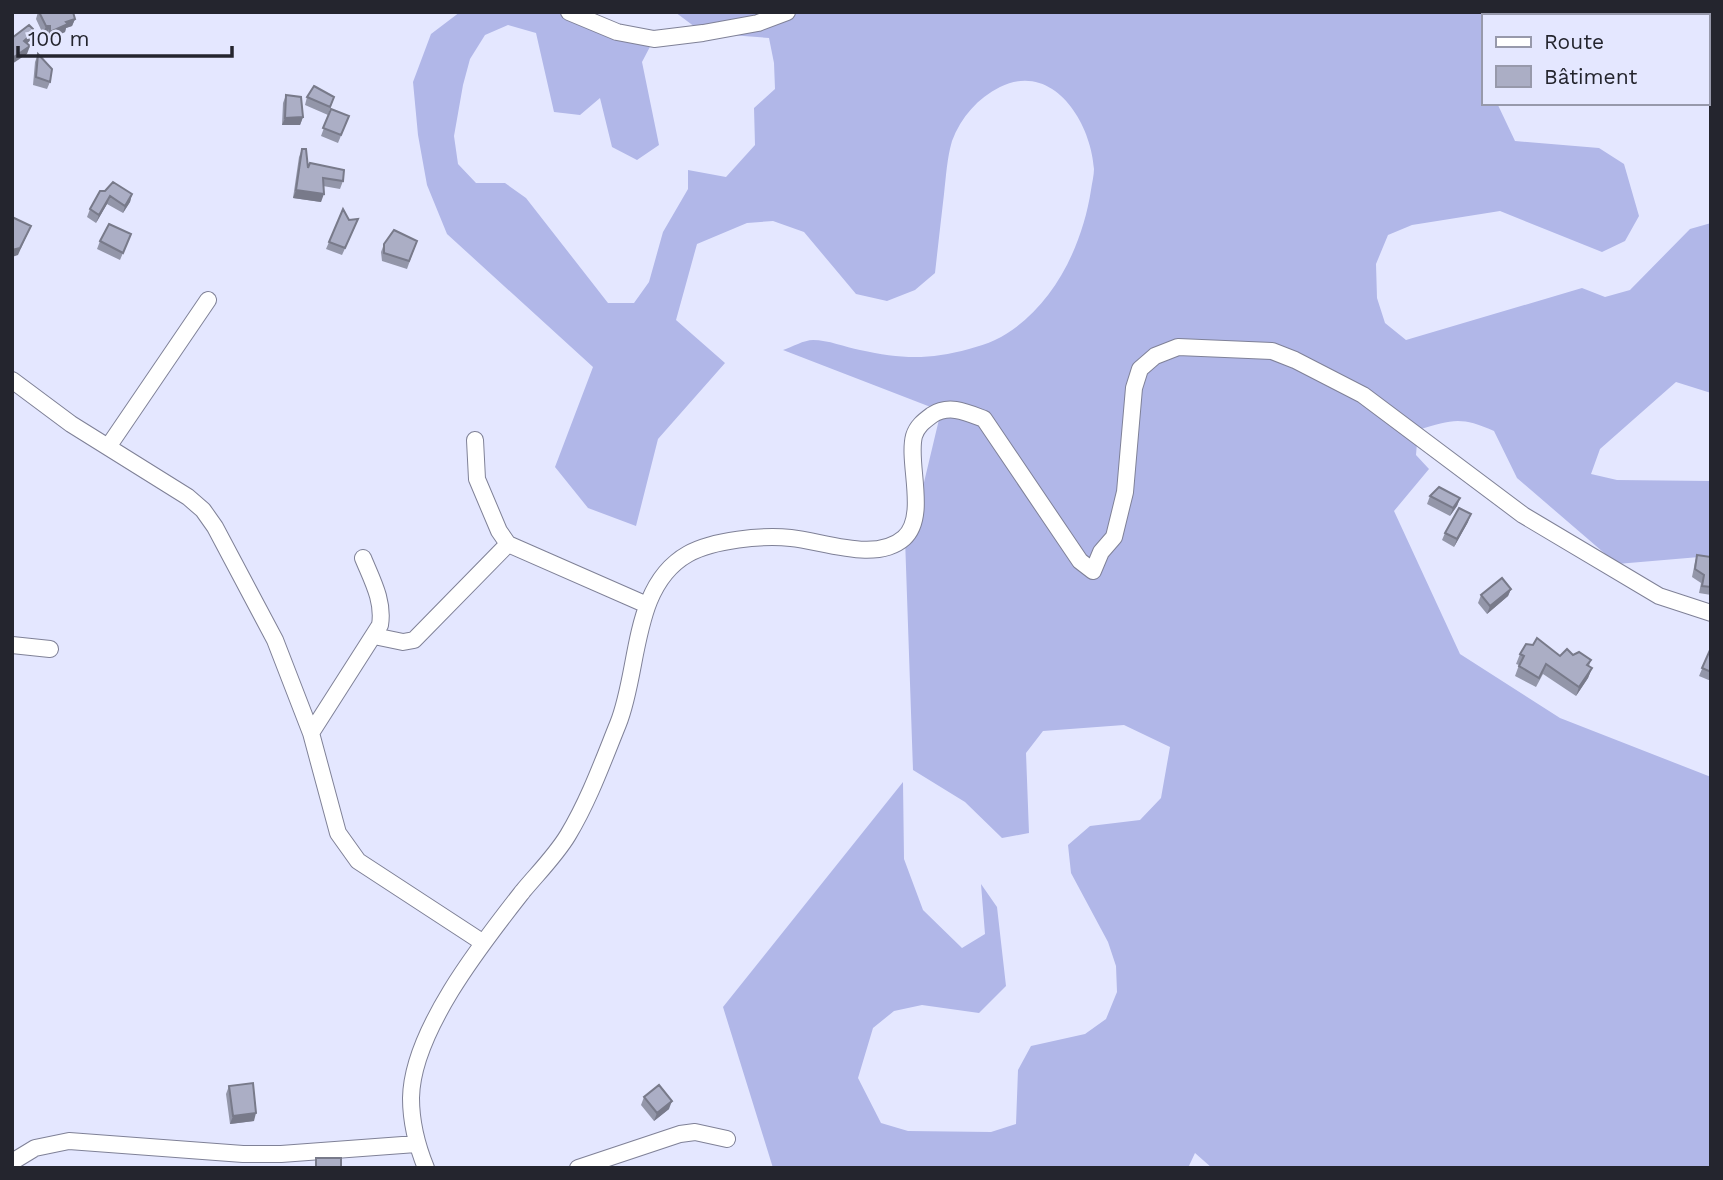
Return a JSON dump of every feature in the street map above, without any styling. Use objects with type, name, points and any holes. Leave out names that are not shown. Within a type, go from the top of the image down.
[{"type":"street","points":[[569,12],[617,32],[654,38],[758,23],[787,12]]},
{"type":"street","points":[[108,447],[208,300]]},
{"type":"street","points":[[426,1168],[416,1144],[411,1097],[419,1056],[437,1016],[482,942],[568,837],[621,716],[647,605],[653,590],[671,567],[687,554],[719,542],[789,538],[860,550],[886,548],[905,538],[916,516],[914,436],[922,422],[936,412],[960,409],[984,419],[1080,561],[1093,571],[1101,552],[1114,537],[1125,492],[1134,388],[1140,369],[1155,356],[1178,347],[1272,351],[1363,395],[1523,515],[1659,596],[1711,612]]},
{"type":"street","points":[[12,380],[71,424],[188,497],[203,510],[215,527],[275,640],[311,733],[332,816],[347,848],[358,861],[482,942]]},
{"type":"street","points":[[475,440],[477,479],[499,531],[508,544],[647,605]]},
{"type":"street","points":[[373,636],[403,642],[414,640],[508,544]]},
{"type":"street","points":[[311,733],[380,625],[383,611],[363,558]]},
{"type":"street","points":[[12,645],[50,649]]},
{"type":"street","points":[[578,1168],[680,1134],[695,1132],[727,1139]]},
{"type":"street","points":[[12,1162],[35,1148],[69,1141],[243,1154],[281,1154],[416,1144]]},
{"type":"shaded area","points":[[460,12],[569,12],[654,39],[642,62],[659,145],[637,160],[612,147],[600,98],[580,115],[554,112],[536,33],[508,25],[485,35],[470,59],[454,136],[458,164],[476,183],[505,183],[526,198],[608,303],[634,303],[649,282],[663,232],[688,189],[688,170],[726,177],[755,145],[754,108],[775,89],[769,38],[703,33],[675,12],[1489,12],[1482,14],[1482,105],[1498,105],[1515,141],[1599,148],[1624,164],[1639,216],[1625,241],[1602,252],[1500,211],[1412,225],[1388,235],[1376,264],[1377,298],[1385,323],[1406,340],[1582,288],[1605,297],[1630,290],[1690,229],[1711,223],[1711,393],[1676,382],[1600,449],[1591,474],[1617,480],[1711,481],[1711,556],[1617,564],[1517,478],[1494,431],[1464,421],[1418,430],[1416,455],[1429,469],[1394,511],[1460,654],[1560,718],[1711,777],[1711,1168],[1212,1168],[1195,1153],[1188,1168],[773,1168],[723,1007],[903,782],[904,859],[923,910],[962,948],[985,934],[981,884],[997,907],[1006,986],[979,1013],[922,1005],[894,1011],[873,1028],[858,1078],[881,1123],[908,1131],[991,1132],[1016,1124],[1018,1070],[1031,1046],[1085,1034],[1106,1019],[1117,992],[1116,966],[1108,942],[1071,873],[1068,845],[1090,826],[1140,820],[1161,798],[1170,747],[1124,725],[1043,731],[1026,753],[1029,833],[1002,838],[965,802],[913,770],[905,538],[916,516],[941,411],[783,350],[813,340],[889,355],[928,357],[986,344],[1015,328],[1047,296],[1060,277],[1080,235],[1094,169],[1086,133],[1066,101],[1052,89],[1037,82],[1019,81],[1000,87],[984,97],[965,116],[952,141],[935,273],[915,290],[887,301],[856,294],[804,232],[773,221],[747,223],[697,244],[676,320],[725,363],[658,439],[636,526],[588,508],[555,467],[593,367],[447,234],[427,185],[418,135],[413,82],[431,34]]},
{"type":"building","points":[[39,12],[73,12],[75,19],[50,32],[50,26],[46,26]]},
{"type":"building","points":[[29,25],[35,31],[24,41],[30,46],[14,57],[12,38]]},
{"type":"building","points":[[38,54],[52,69],[50,82],[36,77]]},
{"type":"building","points":[[314,86],[334,97],[330,107],[307,97]]},
{"type":"building","points":[[286,95],[301,97],[303,117],[285,118]]},
{"type":"building","points":[[331,109],[349,116],[341,135],[323,128]]},
{"type":"building","points":[[302,149],[306,149],[308,168],[310,163],[344,170],[343,181],[323,178],[324,194],[296,190]]},
{"type":"building","points":[[113,182],[132,194],[125,206],[110,196],[99,215],[90,209],[100,191],[105,191]]},
{"type":"building","points":[[343,209],[349,220],[358,219],[345,248],[329,242]]},
{"type":"building","points":[[12,217],[31,226],[20,248],[12,250]]},
{"type":"building","points":[[109,224],[131,234],[123,253],[100,241]]},
{"type":"building","points":[[394,230],[417,241],[409,261],[384,253],[384,244]]},
{"type":"building","points":[[1439,487],[1460,498],[1453,508],[1430,496]]},
{"type":"building","points":[[1459,508],[1471,514],[1457,539],[1445,533]]},
{"type":"building","points":[[1697,555],[1711,557],[1711,587],[1702,586],[1704,575],[1695,569]]},
{"type":"building","points":[[1502,578],[1511,589],[1490,606],[1481,595]]},
{"type":"building","points":[[1537,638],[1560,656],[1567,649],[1573,655],[1579,652],[1591,660],[1587,665],[1592,668],[1579,687],[1546,664],[1539,678],[1519,666],[1524,656],[1520,654],[1526,644],[1533,645]]},
{"type":"building","points":[[1711,650],[1711,672],[1702,668]]},
{"type":"building","points":[[253,1083],[256,1113],[233,1116],[229,1086]]},
{"type":"building","points":[[659,1085],[672,1101],[657,1113],[644,1097]]},
{"type":"building","points":[[316,1158],[341,1158],[341,1168],[316,1168]]}]
